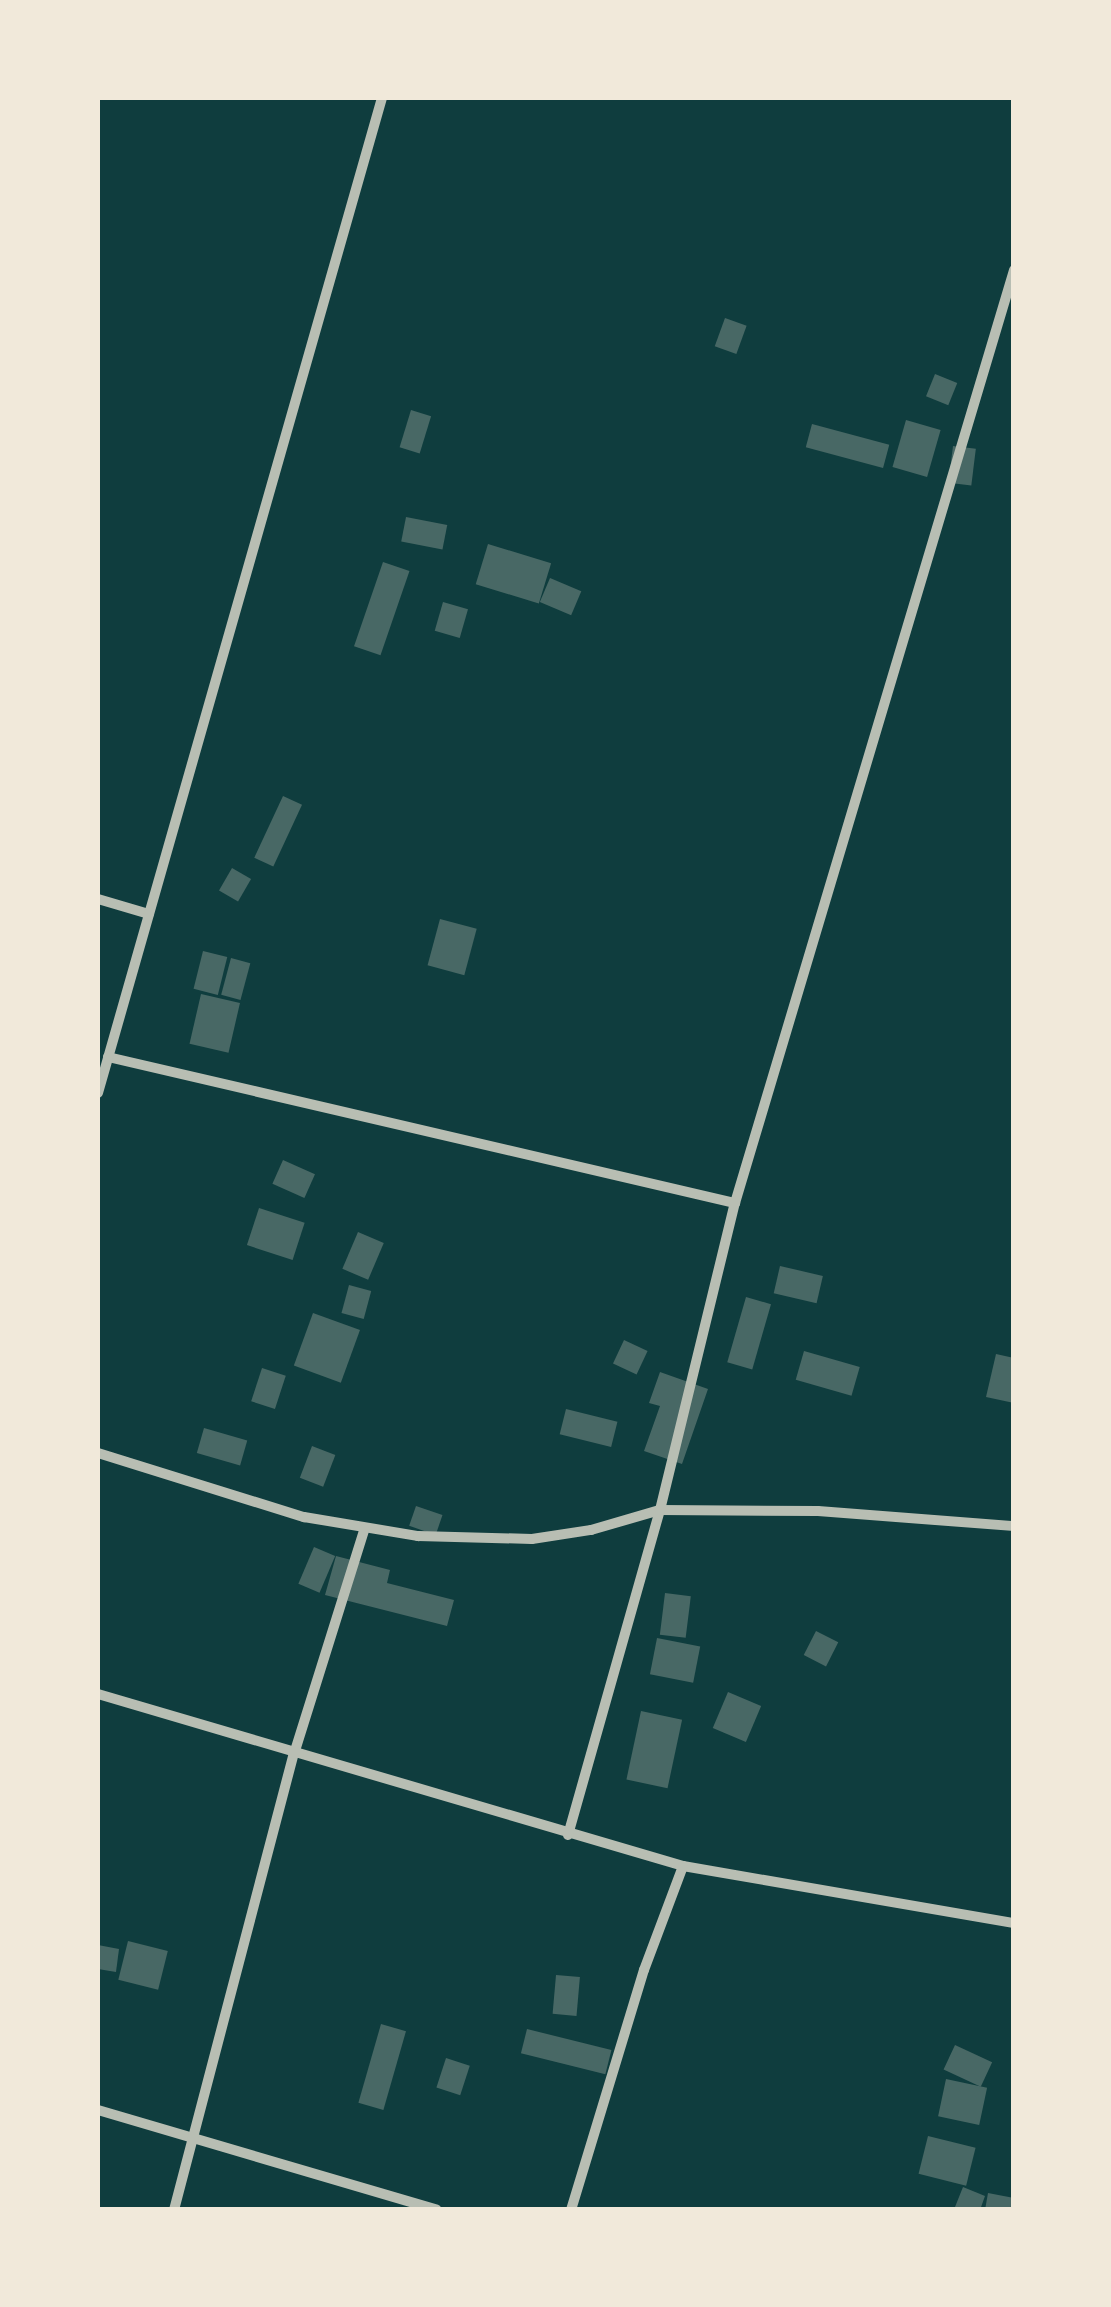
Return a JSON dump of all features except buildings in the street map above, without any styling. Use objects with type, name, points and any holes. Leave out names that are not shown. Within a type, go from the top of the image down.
[{"type":"street","points":[[98,1093],[382,98]]},
{"type":"street","points":[[568,1835],[660,1510],[735,1203],[1014,270]]},
{"type":"street","points":[[98,899],[148,914]]},
{"type":"street","points":[[108,1058],[735,1203]]},
{"type":"street","points":[[98,1452],[304,1517],[418,1536],[532,1538],[591,1530],[660,1510],[818,1510],[1014,1526]]},
{"type":"street","points":[[174,2210],[294,1754],[364,1530]]},
{"type":"street","points":[[98,1694],[683,1866],[1014,1923]]},
{"type":"street","points":[[571,2210],[644,1970],[683,1866]]},
{"type":"street","points":[[98,2110],[437,2210]]}]
